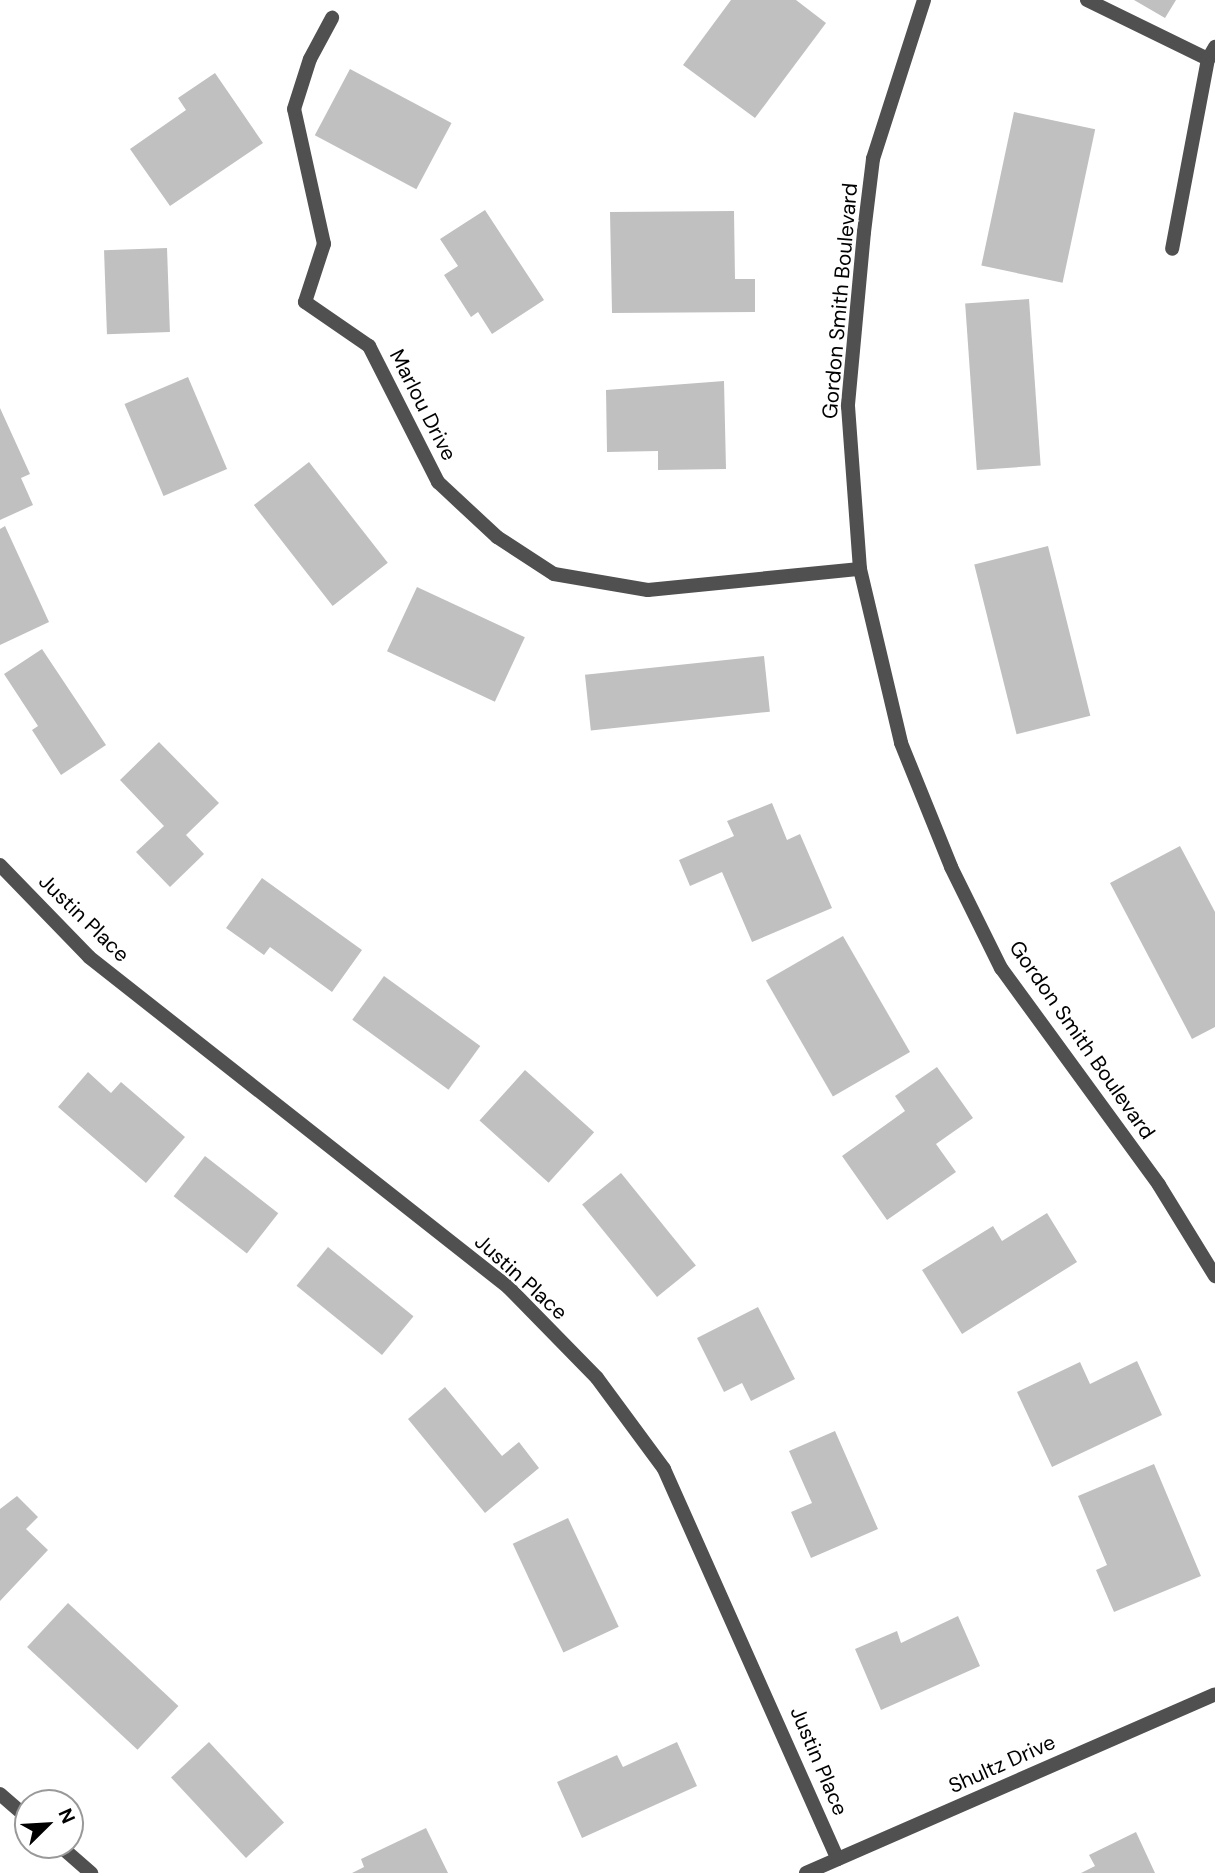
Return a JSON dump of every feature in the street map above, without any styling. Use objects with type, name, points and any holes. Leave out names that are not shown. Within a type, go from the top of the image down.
[{"type":"street","name":"Gordon Smith Boulevard","points":[[924,0],[873,159],[864,232],[848,406],[860,569],[901,743],[951,867],[1001,968],[1159,1185],[1215,1276]]},
{"type":"street","points":[[1087,0],[1211,53],[1172,249]]},
{"type":"street","name":"Marlou Drive","points":[[332,18],[310,59],[294,109],[324,244],[305,302],[369,346],[438,482],[497,537],[554,574],[648,590],[860,569]]},
{"type":"street","name":"Justin Place","points":[[0,866],[89,957],[508,1287],[597,1378],[664,1469],[838,1859]]},
{"type":"street","name":"Shultz Drive","points":[[806,1873],[1215,1694]]},
{"type":"street","points":[[0,1794],[14,1806]]},
{"type":"street","points":[[76,1859],[92,1873]]},
{"type":"building","points":[[731,0],[796,0],[826,23],[755,118],[683,65]]},
{"type":"building","points":[[1134,0],[1176,0],[1165,18]]},
{"type":"building","points":[[350,69],[452,123],[416,189],[315,135]]},
{"type":"building","points":[[215,73],[263,143],[170,206],[130,149],[186,110],[178,98]]},
{"type":"building","points":[[1014,112],[1095,129],[1063,283],[981,266]]},
{"type":"building","points":[[485,210],[544,300],[492,334],[478,312],[471,317],[444,275],[458,266],[440,239]]},
{"type":"building","points":[[734,211],[735,279],[755,279],[755,312],[612,313],[610,212]]},
{"type":"building","points":[[167,248],[170,332],[107,334],[104,250]]},
{"type":"building","points":[[1029,299],[1041,466],[977,470],[965,303]]},
{"type":"building","points":[[188,377],[227,469],[164,496],[124,404]]},
{"type":"building","points":[[724,381],[726,469],[658,470],[658,451],[607,452],[606,390]]},
{"type":"building","points":[[0,408],[30,474],[21,478],[33,505],[0,520]]},
{"type":"building","points":[[309,462],[388,563],[333,606],[254,505]]},
{"type":"building","points":[[5,526],[49,622],[0,645],[0,529]]},
{"type":"building","points":[[1048,546],[1090,716],[1017,734],[974,564]]},
{"type":"building","points":[[417,587],[525,637],[495,702],[387,651]]},
{"type":"building","points":[[42,649],[106,745],[61,775],[32,730],[38,726],[4,674]]},
{"type":"building","points":[[764,656],[770,712],[591,731],[585,675]]},
{"type":"building","points":[[159,742],[219,803],[186,835],[204,854],[170,887],[136,852],[164,826],[120,780]]},
{"type":"building","points":[[772,803],[787,840],[800,834],[832,908],[752,942],[722,872],[690,886],[679,860],[734,836],[727,821]]},
{"type":"building","points":[[1180,846],[1215,912],[1215,1027],[1192,1039],[1110,883]]},
{"type":"building","points":[[262,878],[362,950],[332,992],[270,947],[264,955],[226,928]]},
{"type":"building","points":[[843,936],[910,1052],[833,1097],[766,980]]},
{"type":"building","points":[[384,976],[480,1046],[449,1090],[352,1020]]},
{"type":"building","points":[[937,1067],[973,1118],[936,1144],[956,1172],[887,1220],[842,1156],[905,1111],[895,1096]]},
{"type":"building","points":[[525,1070],[594,1132],[549,1183],[479,1121]]},
{"type":"building","points":[[88,1072],[111,1093],[121,1082],[185,1137],[146,1183],[58,1107]]},
{"type":"building","points":[[205,1156],[278,1213],[247,1253],[174,1196]]},
{"type":"building","points":[[621,1173],[696,1265],[657,1297],[582,1204]]},
{"type":"building","points":[[1047,1213],[1077,1262],[962,1334],[922,1270],[993,1226],[1002,1241]]},
{"type":"building","points":[[328,1247],[413,1316],[382,1355],[297,1286]]},
{"type":"building","points":[[758,1307],[795,1379],[751,1401],[742,1383],[724,1392],[697,1338]]},
{"type":"building","points":[[1137,1361],[1162,1415],[1052,1467],[1017,1392],[1080,1362],[1090,1384]]},
{"type":"building","points":[[445,1387],[502,1456],[519,1442],[539,1468],[485,1513],[408,1419]]},
{"type":"building","points":[[835,1431],[878,1529],[811,1558],[791,1512],[812,1503],[789,1451]]},
{"type":"building","points":[[1154,1464],[1201,1576],[1114,1612],[1096,1570],[1107,1565],[1078,1496]]},
{"type":"building","points":[[17,1496],[38,1517],[26,1529],[48,1550],[0,1601],[0,1509]]},
{"type":"building","points":[[568,1518],[619,1627],[563,1653],[513,1544]]},
{"type":"building","points":[[68,1603],[178,1706],[138,1750],[27,1647]]},
{"type":"building","points":[[958,1616],[980,1666],[881,1710],[855,1649],[897,1631],[901,1643]]},
{"type":"building","points":[[209,1742],[284,1822],[246,1858],[171,1777]]},
{"type":"building","points":[[677,1742],[697,1786],[582,1838],[557,1782],[617,1755],[623,1767]]},
{"type":"building","points":[[426,1828],[448,1873],[352,1873],[364,1867],[361,1859]]},
{"type":"building","points":[[1136,1832],[1155,1873],[1081,1873],[1095,1866],[1089,1855]]}]
